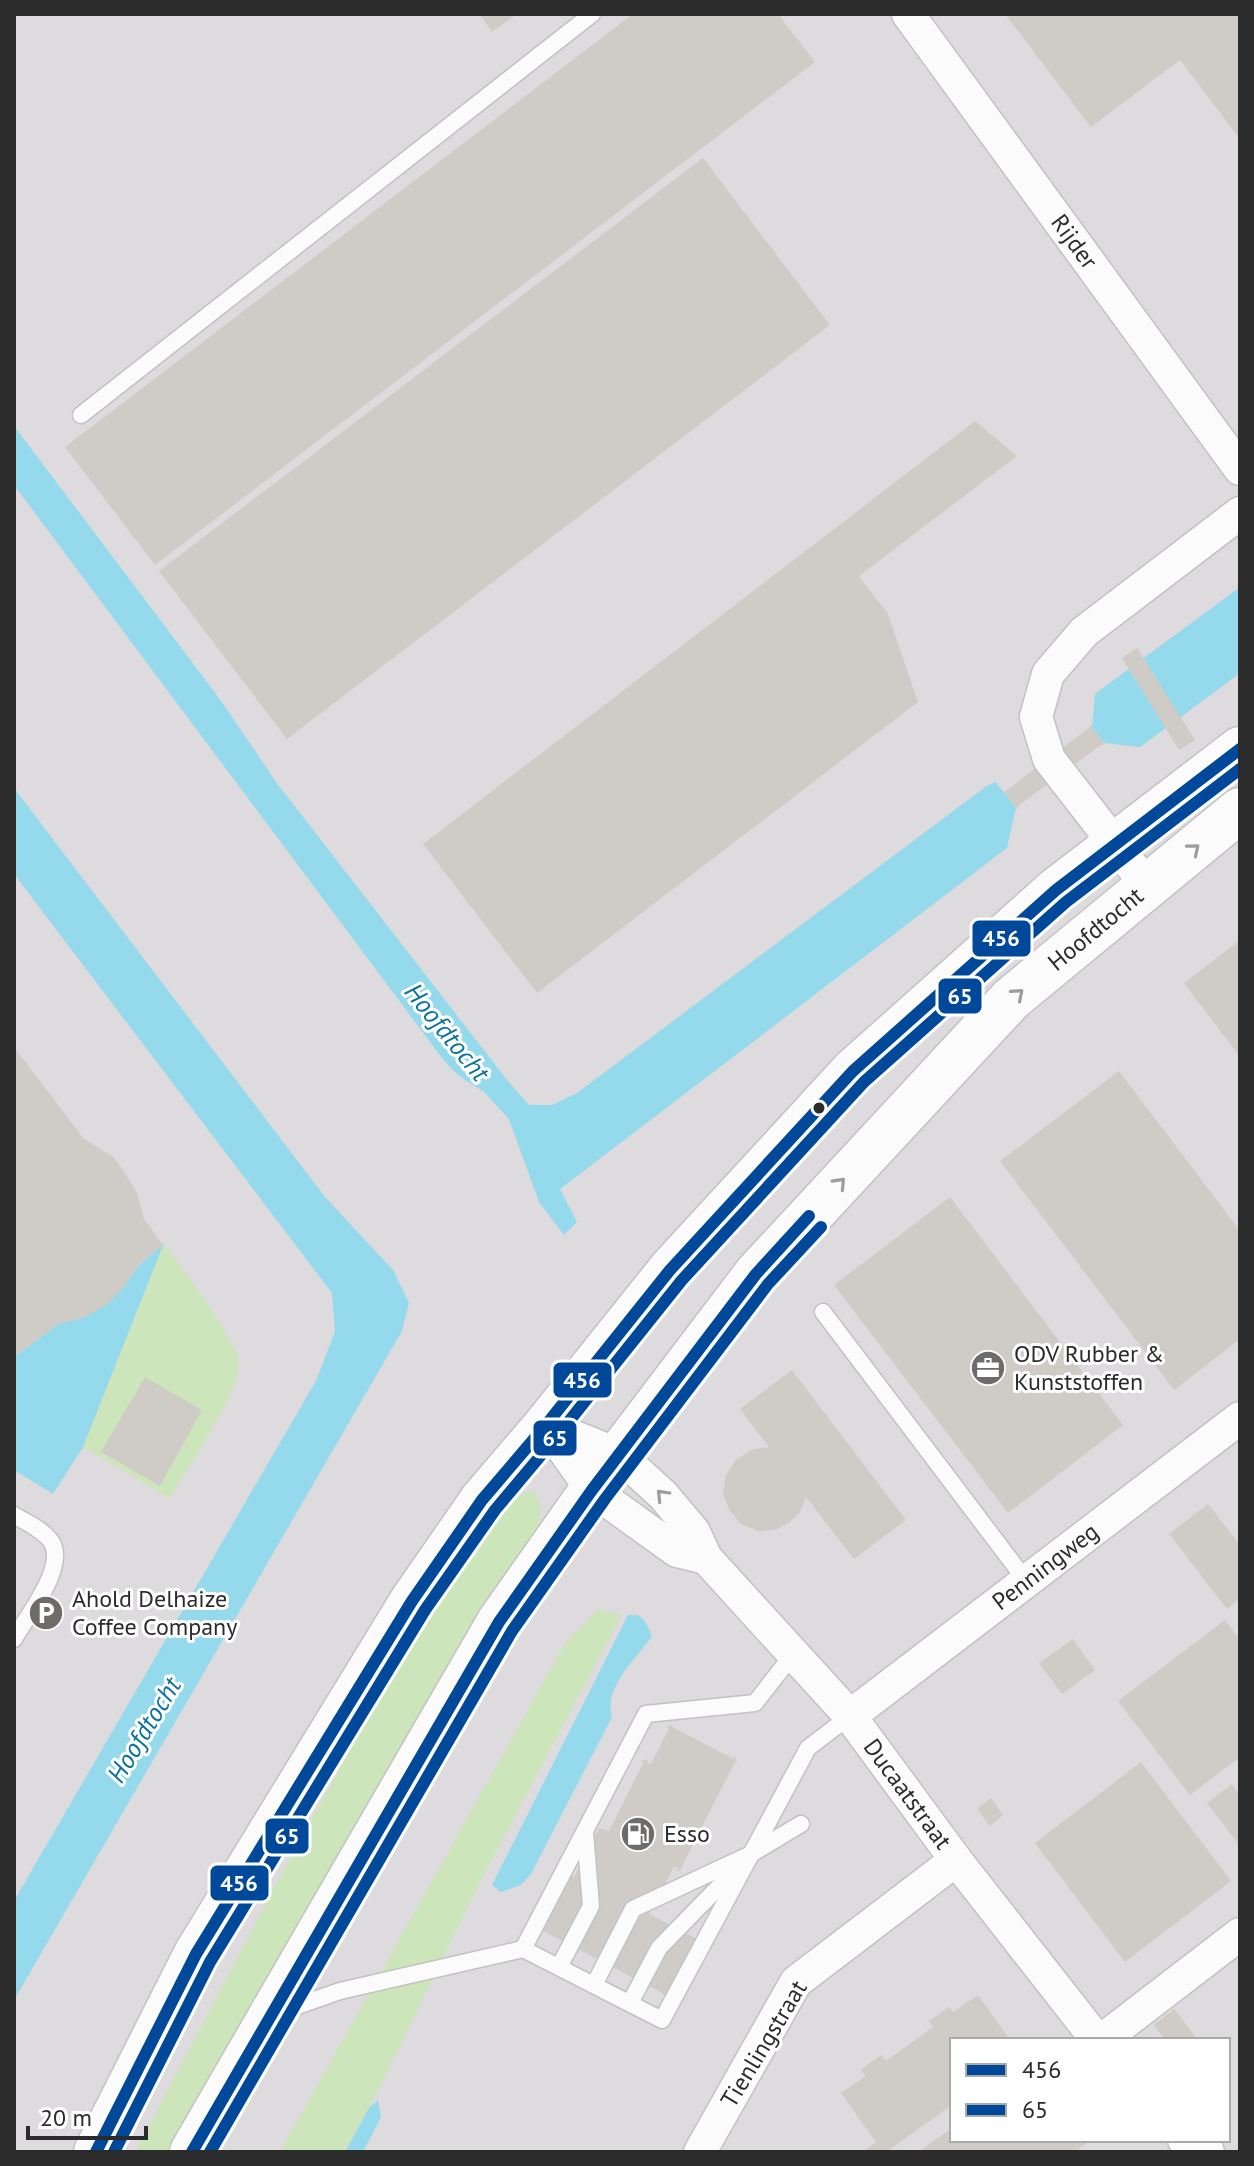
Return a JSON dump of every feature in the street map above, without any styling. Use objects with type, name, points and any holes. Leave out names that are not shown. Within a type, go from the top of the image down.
[{"type":"main road","points":[[96,2152],[196,1954],[412,1601],[482,1500],[670,1270],[853,1071],[1056,890],[1240,749]]},
{"type":"main road","name":"Hoofdtocht","points":[[192,2152],[499,1622],[592,1490],[756,1274],[1011,999],[1240,810]]},
{"type":"street","name":"Rijder","points":[[908,14],[1240,469]]},
{"type":"street","points":[[1148,887],[1049,759],[1036,717],[1048,674],[1084,632],[1240,513]]},
{"type":"street","name":"Penningweg","points":[[850,1716],[1240,1418]]},
{"type":"street","name":"Ducaatstraat","points":[[546,1425],[619,1455],[663,1495],[694,1532],[706,1558],[850,1716],[956,1860],[1098,2038]]},
{"type":"street","name":"Ducaatstraat","points":[[546,1425],[592,1490],[677,1551],[706,1558]]},
{"type":"street","name":"Tienlingstraat","points":[[700,2152],[796,1982],[956,1860]]},
{"type":"street","name":"Ducaatstraat","points":[[1103,2038],[1240,1934]]},
{"type":"street","points":[[1188,2142],[1208,2152]]},
{"type":"lane","points":[[81,415],[592,14]]},
{"type":"lane","points":[[823,1312],[1027,1582]]},
{"type":"lane","points":[[14,1515],[41,1531],[52,1543],[56,1556],[54,1570],[14,1639]]},
{"type":"lane","points":[[523,1949],[646,1714],[755,1703],[794,1653]]},
{"type":"lane","points":[[274,2014],[340,1991],[523,1949],[662,2020],[808,1748],[850,1716]]},
{"type":"lane","points":[[594,1985],[633,1909],[751,1854],[801,1824]]},
{"type":"lane","points":[[559,1967],[591,1906],[585,1831]]},
{"type":"lane","points":[[630,2003],[659,1948],[751,1854]]},
{"type":"shaded area","points":[[14,14],[1240,14],[1240,2152],[14,2152]]},
{"type":"green space","points":[[164,1243],[219,1322],[239,1365],[237,1377],[221,1412],[170,1498],[83,1447]]},
{"type":"green space","points":[[533,1491],[538,1499],[540,1516],[524,1559],[175,2152],[135,2152],[288,1862],[366,1722],[456,1572],[497,1515],[519,1495]]},
{"type":"green space","points":[[598,1610],[622,1614],[484,1874],[369,2108],[344,2152],[280,2152],[566,1642]]},
{"type":"water","points":[[14,426],[219,698],[276,782],[529,1105],[552,1105],[577,1093],[996,782],[1016,808],[1007,848],[560,1189],[577,1222],[564,1235],[539,1202],[509,1119],[484,1092],[459,1076],[445,1062],[14,485]]},
{"type":"water","points":[[1240,587],[1240,673],[1140,747],[1104,743],[1092,727],[1095,694]]},
{"type":"water","points":[[14,788],[325,1197],[393,1270],[409,1303],[402,1331],[14,2000],[14,1901],[317,1379],[335,1331],[332,1293],[14,874]]},
{"type":"water","points":[[164,1243],[83,1447],[53,1494],[14,1470],[14,1357],[61,1322],[106,1305],[137,1267]]},
{"type":"water","points":[[628,1615],[638,1615],[645,1621],[652,1636],[616,1685],[610,1706],[612,1717],[531,1874],[521,1885],[501,1892],[492,1885]]},
{"type":"water","points":[[378,2100],[381,2117],[363,2152],[345,2152],[369,2108]]},
{"type":"building","points":[[479,14],[517,14],[492,32]]},
{"type":"building","points":[[633,14],[778,14],[815,62],[155,565],[65,447]]},
{"type":"building","points":[[1005,14],[1240,14],[1240,139],[1180,60],[1091,127]]},
{"type":"building","points":[[703,158],[830,325],[287,739],[159,571]]},
{"type":"building","points":[[975,421],[1017,456],[859,576],[888,614],[918,702],[537,993],[423,844]]},
{"type":"building","points":[[1137,648],[1195,740],[1179,750],[1122,658]]},
{"type":"building","points":[[1090,724],[1105,745],[1018,806],[1018,810],[1004,792],[1089,728]]},
{"type":"building","points":[[1240,940],[1240,1057],[1184,983]]},
{"type":"building","points":[[14,1047],[84,1139],[112,1156],[124,1171],[137,1193],[144,1219],[163,1245],[138,1265],[124,1287],[106,1305],[83,1318],[58,1324],[14,1357]]},
{"type":"building","points":[[1119,1071],[1240,1231],[1240,1339],[1174,1390],[1000,1161]]},
{"type":"building","points":[[950,1197],[1123,1425],[1008,1513],[834,1285]]},
{"type":"building","points":[[792,1370],[906,1520],[854,1559],[806,1497],[800,1512],[789,1523],[775,1530],[758,1531],[741,1524],[729,1510],[723,1493],[726,1475],[736,1460],[751,1450],[769,1447],[740,1409]]},
{"type":"building","points":[[145,1377],[202,1410],[160,1486],[101,1452]]},
{"type":"building","points":[[1208,1504],[1240,1545],[1240,1598],[1227,1609],[1169,1534]]},
{"type":"building","points":[[1225,1620],[1240,1640],[1240,1757],[1190,1795],[1118,1701]]},
{"type":"building","points":[[1073,1639],[1095,1670],[1062,1694],[1039,1663]]},
{"type":"building","points":[[673,1725],[734,1759],[735,1756],[737,1763],[683,1869],[676,1872],[678,1868],[674,1867],[649,1914],[697,1939],[668,1996],[528,1923],[557,1868],[574,1877],[599,1828],[609,1831],[643,1763],[641,1761],[648,1759],[647,1762],[651,1764],[669,1728],[666,1727]]},
{"type":"building","points":[[1141,1762],[1231,1881],[1125,1962],[1035,1843]]},
{"type":"building","points":[[1232,1784],[1240,1795],[1240,1846],[1207,1803]]},
{"type":"building","points":[[991,1798],[1003,1815],[990,1826],[977,1809]]},
{"type":"building","points":[[978,1995],[1009,2038],[950,2038],[950,2106],[886,2152],[863,2152],[876,2142],[841,2093],[866,2076],[861,2070],[871,2062],[882,2055],[886,2061],[933,2027],[929,2021],[949,2007],[953,2012]]},
{"type":"building","points":[[1174,2009],[1196,2038],[1164,2038],[1154,2025]]},
{"type":"building","points":[[950,2129],[950,2142],[1088,2142],[1074,2152],[918,2152]]},
{"type":"transit line","name":"456","points":[[96,2152],[196,1954],[412,1601],[482,1500],[670,1270],[853,1071],[1056,890],[1240,749]]},
{"type":"transit line","name":"65","points":[[114,2152],[210,1962],[425,1610],[495,1510],[682,1280],[864,1082],[1066,902],[1240,769]]},
{"type":"transit line","name":"456","points":[[192,2152],[499,1622],[592,1490],[756,1274],[809,1216]]},
{"type":"transit line","name":"65","points":[[210,2152],[512,1631],[605,1499],[768,1284],[821,1227]]},
{"type":"place","name":"ODV Rubber & Kunststoffen","points":[[988,1368]]},
{"type":"place","name":"Ahold Delhaize Coffee Company","points":[[46,1613]]},
{"type":"place","name":"Esso","points":[[638,1834]]}]
